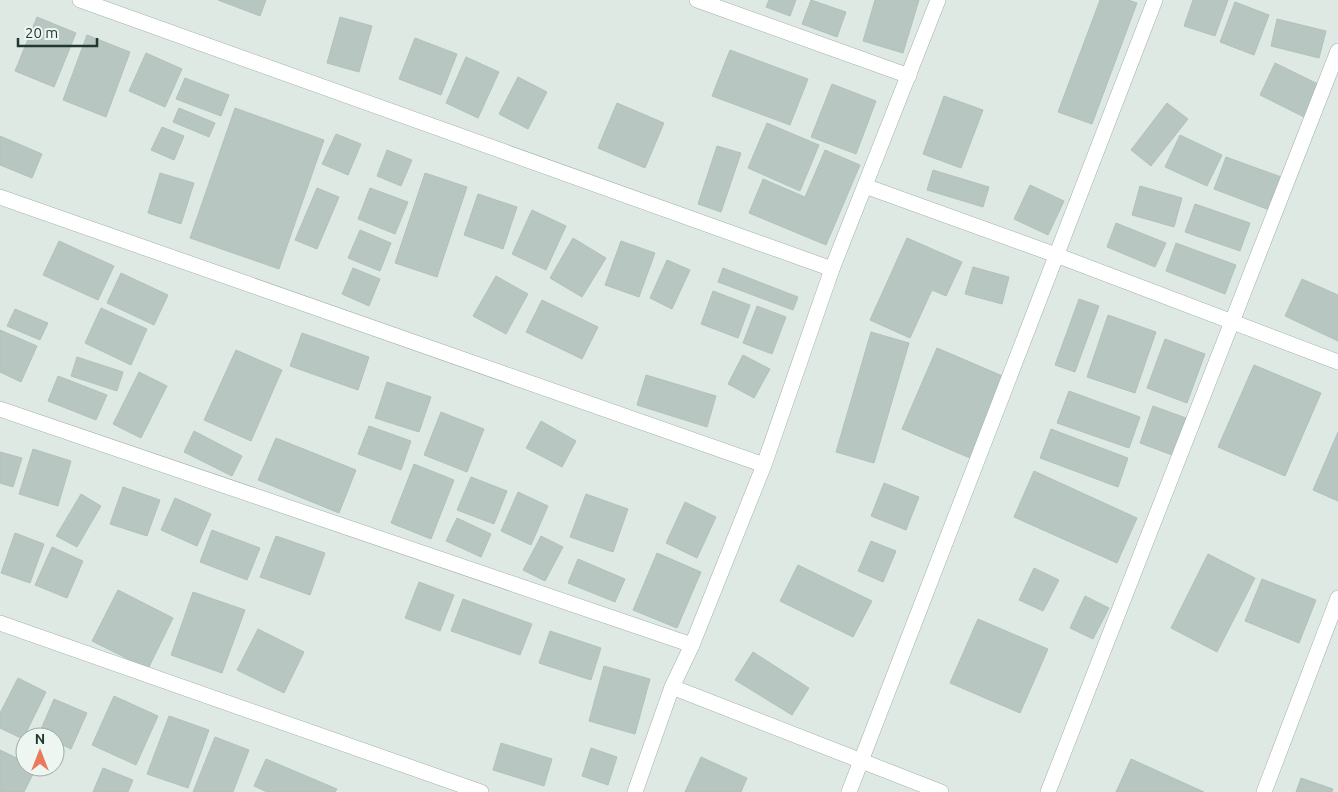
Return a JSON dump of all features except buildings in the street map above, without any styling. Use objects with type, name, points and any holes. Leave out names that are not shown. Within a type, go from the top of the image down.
[{"type":"street","points":[[80,0],[832,269]]},
{"type":"street","points":[[697,0],[909,76]]},
{"type":"street","points":[[635,792],[672,687],[692,645],[764,465],[832,269],[938,0]]},
{"type":"street","points":[[849,792],[1155,0]]},
{"type":"street","points":[[1048,792],[1338,51]]},
{"type":"street","points":[[865,186],[1056,255],[1338,362]]},
{"type":"street","points":[[0,197],[764,465]]},
{"type":"street","points":[[0,409],[692,645]]},
{"type":"street","points":[[1264,792],[1338,598]]},
{"type":"street","points":[[0,623],[481,792]]},
{"type":"street","points":[[672,687],[941,792]]}]
